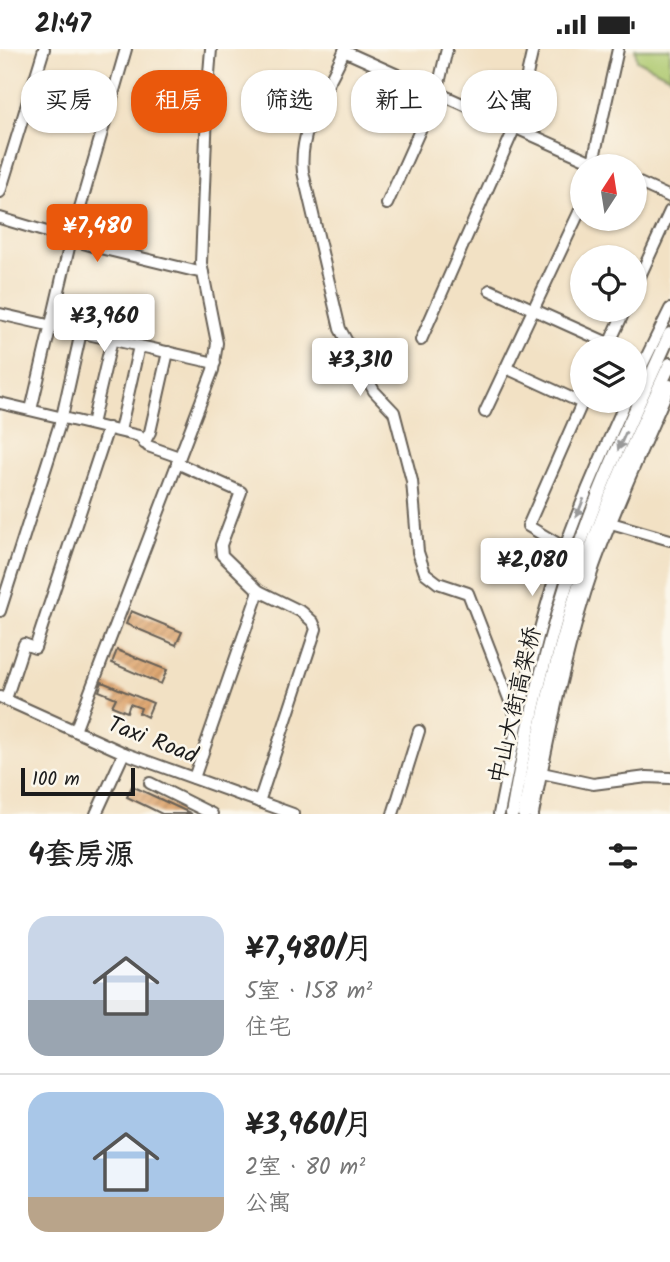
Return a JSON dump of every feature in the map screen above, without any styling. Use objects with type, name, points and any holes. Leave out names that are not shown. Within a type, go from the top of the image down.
[{"type":"main road","name":"中山大街高架桥","points":[[512,814],[537,688],[572,567],[596,499],[670,334]]},
{"type":"main road","name":"中山大街高架桥","points":[[524,814],[549,691],[584,571],[613,492],[670,364]]},
{"type":"street","points":[[0,192],[44,49]]},
{"type":"street","points":[[31,410],[71,239],[126,49]]},
{"type":"street","points":[[75,731],[215,363],[217,343],[201,263],[211,49]]},
{"type":"street","points":[[442,70],[447,49]]},
{"type":"street","points":[[528,70],[533,49]]},
{"type":"street","points":[[601,154],[618,49]]},
{"type":"street","points":[[389,70],[345,50],[306,129],[302,152],[303,173],[340,329],[374,391],[394,412],[412,481],[418,552],[425,573],[438,583],[468,593],[518,722]]},
{"type":"street","points":[[387,204],[419,133]]},
{"type":"street","points":[[421,340],[512,133]]},
{"type":"street","points":[[528,133],[575,154]]},
{"type":"street","points":[[648,187],[670,197]]},
{"type":"street","points":[[647,261],[670,211]]},
{"type":"street","points":[[0,218],[203,273]]},
{"type":"street","points":[[485,412],[570,231]]},
{"type":"street","points":[[490,290],[589,336]]},
{"type":"street","points":[[647,346],[670,309]]},
{"type":"street","points":[[0,314],[215,363]]},
{"type":"street","points":[[0,611],[62,417],[81,332]]},
{"type":"street","points":[[92,424],[112,339]]},
{"type":"street","points":[[3,698],[24,645],[35,648],[114,429],[139,346]]},
{"type":"street","points":[[145,443],[150,432],[168,352]]},
{"type":"street","points":[[506,368],[570,397]]},
{"type":"street","points":[[533,814],[570,642],[611,523],[670,385]]},
{"type":"street","points":[[0,403],[139,436],[145,443],[241,492],[220,550],[228,562],[259,591],[302,612],[313,622],[316,629],[259,802]]},
{"type":"street","points":[[565,548],[528,526],[577,413]]},
{"type":"street","points":[[499,814],[538,633],[565,548],[621,413]]},
{"type":"street","points":[[611,523],[670,540]]},
{"type":"street","points":[[194,778],[259,591]]},
{"type":"street","name":"Taxi Road","points":[[3,698],[124,753],[293,814]]},
{"type":"street","points":[[393,814],[419,731]]},
{"type":"street","points":[[96,814],[124,753]]},
{"type":"street","points":[[542,773],[593,784],[647,777],[670,778]]},
{"type":"street","points":[[150,783],[206,813]]},
{"type":"green space","points":[[635,49],[670,49],[670,77],[637,60]]},
{"type":"building","points":[[131,611],[182,632],[176,645],[126,624]]},
{"type":"building","points":[[117,650],[167,670],[161,684],[112,663]]},
{"type":"building","points":[[102,682],[153,703],[147,717],[139,713],[141,708],[130,704],[127,712],[112,706],[116,698],[99,691]]},
{"type":"building","points":[[132,786],[192,814],[162,814],[127,797]]}]
